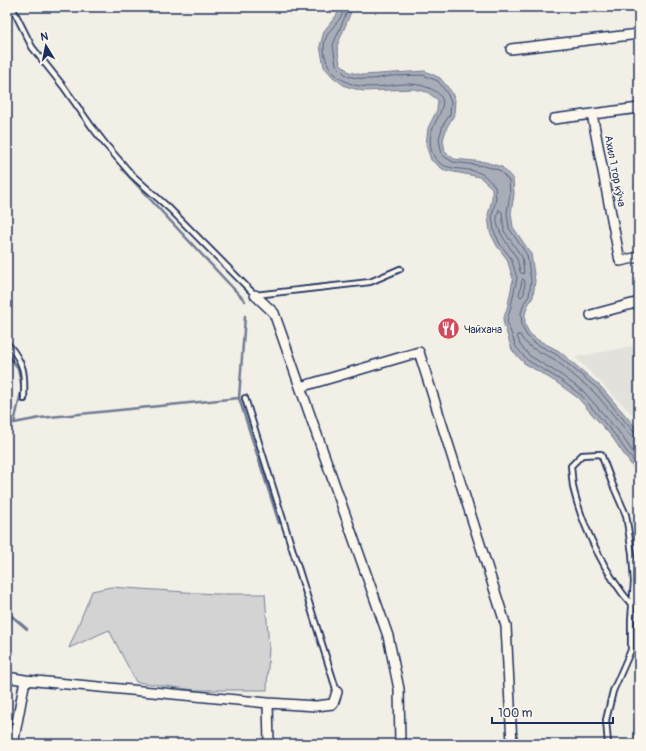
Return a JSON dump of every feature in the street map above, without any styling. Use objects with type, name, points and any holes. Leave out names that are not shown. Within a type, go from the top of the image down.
[{"type":"street","points":[[511,48],[639,34]]},
{"type":"street","points":[[554,119],[639,108]]},
{"type":"street","name":"Ахил 1 тор кўча","points":[[592,114],[620,261],[639,257]]},
{"type":"street","points":[[255,294],[274,313],[388,636],[399,689],[400,744]]},
{"type":"street","points":[[591,314],[639,302]]},
{"type":"street","points":[[300,387],[419,352],[506,626],[512,744]]},
{"type":"street","points":[[7,677],[24,680],[268,703],[316,706],[333,704],[337,692]]},
{"type":"street","points":[[13,744],[24,680]]},
{"type":"street","points":[[268,703],[269,744]]},
{"type":"lane","points":[[12,7],[32,47],[63,86],[106,145],[132,175],[170,209],[255,294],[370,282],[400,269]]},
{"type":"lane","points":[[7,344],[19,357],[25,377],[24,399]]},
{"type":"lane","points":[[245,398],[337,692]]},
{"type":"lane","points":[[608,744],[606,720],[613,691],[631,650],[634,582],[632,552],[626,515],[612,483],[602,454],[582,455],[572,466],[574,490],[587,531],[621,593],[632,605]]},
{"type":"shaded area","points":[[639,345],[639,421],[575,357]]},
{"type":"shaded area","points":[[111,587],[215,594],[265,594],[269,646],[267,690],[195,690],[136,682],[109,630],[69,648],[92,591]]},
{"type":"water","points":[[341,7],[353,7],[337,46],[340,63],[349,72],[363,75],[425,71],[440,78],[451,91],[455,100],[454,115],[447,127],[443,140],[445,152],[454,159],[485,162],[502,167],[513,179],[514,194],[511,213],[513,227],[531,254],[535,281],[533,297],[525,314],[525,325],[530,334],[559,351],[601,387],[639,431],[639,476],[612,437],[578,398],[556,382],[524,363],[512,350],[503,321],[513,279],[507,259],[497,246],[490,232],[488,215],[492,199],[492,188],[480,177],[444,170],[431,160],[426,145],[428,128],[437,110],[438,100],[427,92],[414,89],[363,91],[345,86],[333,77],[324,67],[320,46],[324,31]]},
{"type":"water","points":[[639,699],[639,744],[634,744],[635,719]]},
{"type":"waterway","points":[[122,169],[245,301]]},
{"type":"waterway","points":[[245,316],[239,398],[279,523]]},
{"type":"waterway","points":[[7,354],[18,368],[22,388],[14,423],[40,418],[239,398]]},
{"type":"waterway","points":[[7,612],[27,629]]},
{"type":"place","name":"Чайхана","points":[[449,329]]}]
